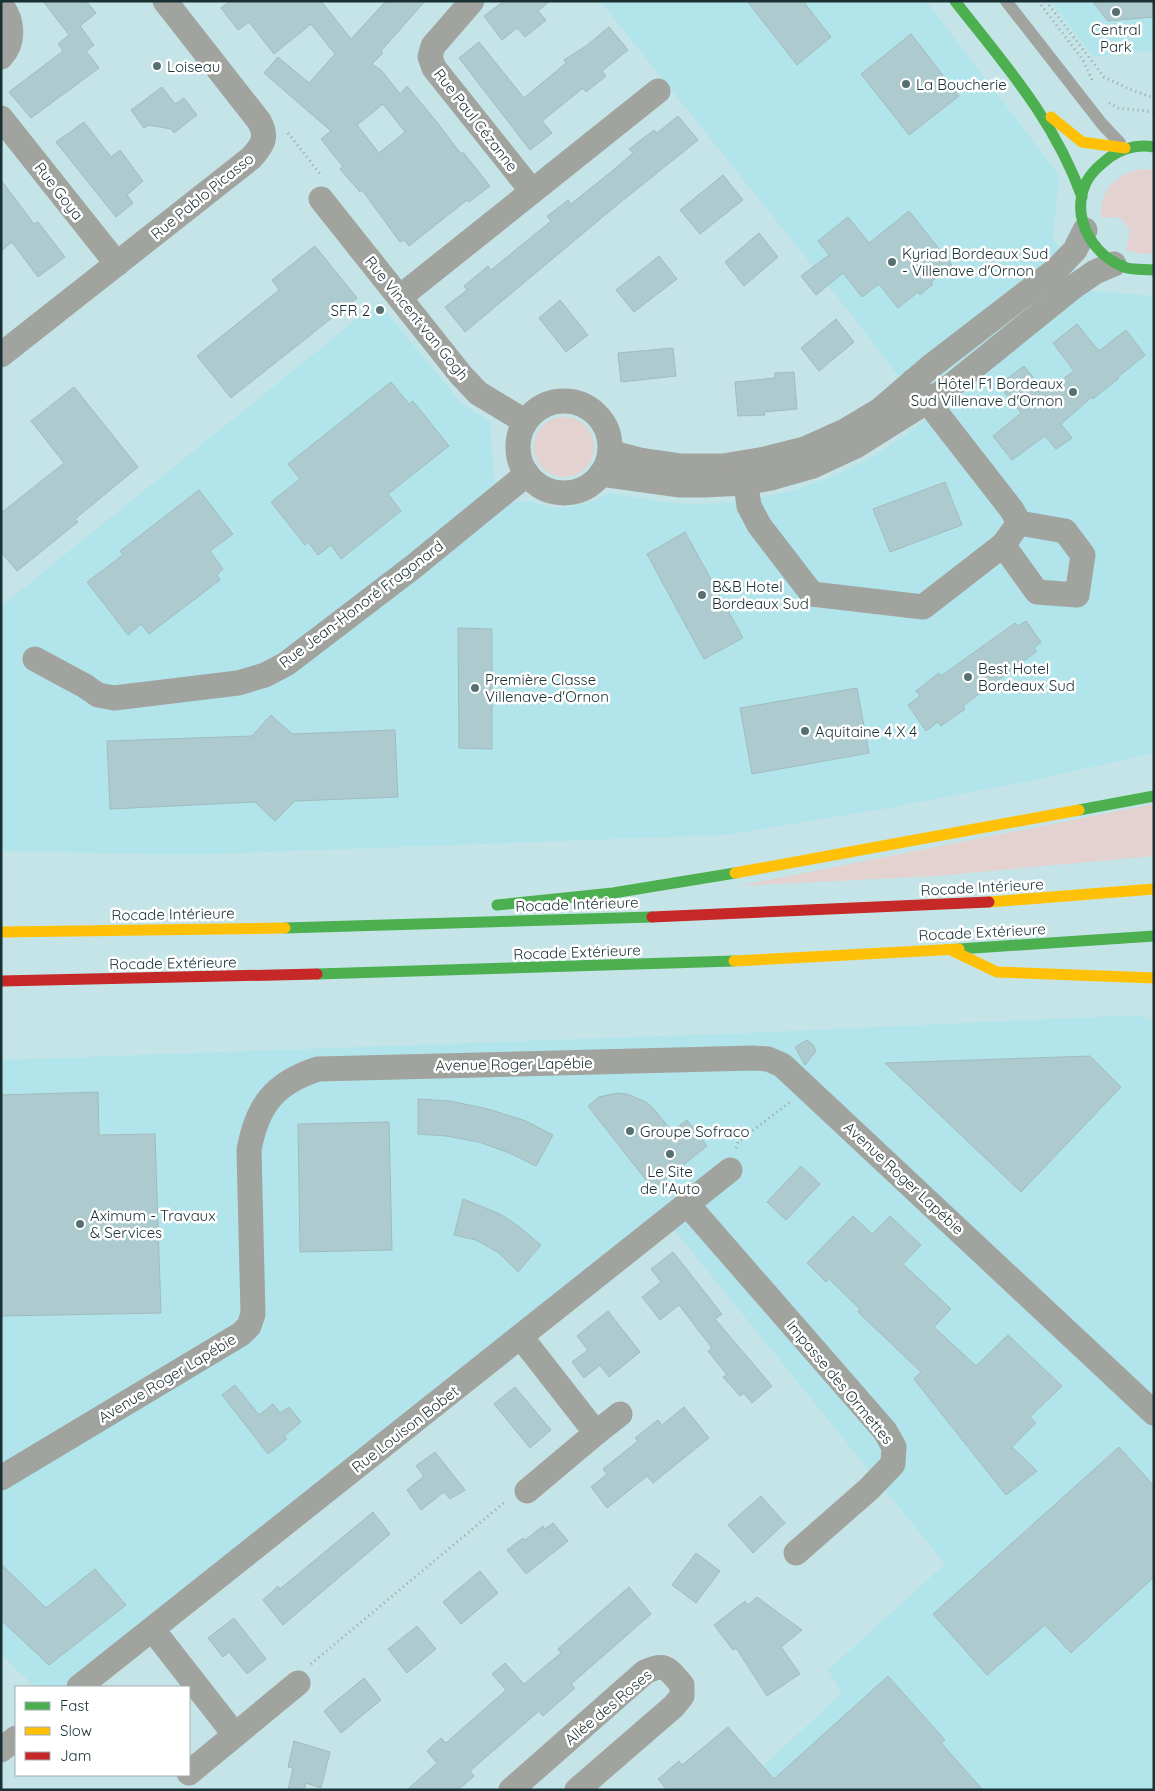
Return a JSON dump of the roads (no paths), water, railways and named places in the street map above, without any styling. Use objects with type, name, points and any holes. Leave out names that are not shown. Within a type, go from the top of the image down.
[{"type":"main road","points":[[955,1],[1035,105],[1067,156],[1082,197]]},
{"type":"main road","points":[[1035,105],[1082,142],[1126,148],[1154,147]]},
{"type":"main road","points":[[1126,148],[1110,156],[1097,167],[1087,181],[1082,197],[1081,213],[1084,230],[1091,243],[1101,255],[1114,264],[1132,270],[1153,271]]},
{"type":"main road","points":[[486,906],[613,893],[1154,796]]},
{"type":"main road","name":"Rocade Intérieure","points":[[1,932],[271,928],[608,918],[990,902],[1154,890]]},
{"type":"main road","points":[[271,928],[417,913]]},
{"type":"main road","name":"Rocade Extérieure","points":[[1,981],[275,976],[621,966],[1007,947],[1154,936]]},
{"type":"main road","points":[[950,950],[997,972],[1154,978]]},
{"type":"street","name":"Rue Pablo Picasso","points":[[1,355],[260,149],[264,130],[259,121],[165,1]]},
{"type":"street","name":"Rue Paul Cézanne","points":[[472,1],[433,46],[430,57],[434,68],[532,191]]},
{"type":"street","points":[[1,5],[7,12],[11,24],[10,39],[1,57]]},
{"type":"street","points":[[400,297],[658,90]]},
{"type":"street","name":"Rue Goya","points":[[1,118],[117,264]]},
{"type":"street","name":"Rue Vincent van Gogh","points":[[321,199],[461,376],[478,393],[516,416],[524,424]]},
{"type":"street","points":[[606,463],[680,485],[744,473],[814,466],[856,446],[921,391],[1056,270],[1075,250],[1084,230]]},
{"type":"street","points":[[921,391],[947,389],[1072,288],[1095,272],[1114,264]]},
{"type":"street","points":[[921,391],[1012,510],[1019,523]]},
{"type":"street","points":[[570,401],[587,406],[601,418],[609,434],[606,463],[591,484],[578,490],[564,493],[550,490],[537,484],[527,474],[521,463],[518,450],[519,436],[524,424],[536,410],[552,402],[570,401]]},
{"type":"street","points":[[744,473],[749,506],[759,525],[812,594],[923,607],[1003,545],[1019,523]]},
{"type":"street","name":"Rue Jean-Honoré Fragonard","points":[[35,659],[98,695],[114,698],[238,683],[265,675],[286,664],[339,624],[527,474]]},
{"type":"street","points":[[1003,545],[1037,592],[1077,595],[1083,555],[1065,531],[1019,523]]},
{"type":"street","name":"Avenue Roger Lapébie","points":[[1,1478],[242,1334],[249,1326],[253,1314],[249,1150],[252,1133],[257,1117],[264,1105],[287,1083],[301,1074],[318,1069],[768,1059],[782,1065],[808,1088],[1154,1413]]},
{"type":"street","name":"Rue Louison Bobet","points":[[80,1686],[730,1170]]},
{"type":"street","name":"Impasse des Ormettes","points":[[688,1204],[885,1431],[894,1447],[894,1464],[869,1489],[796,1553]]},
{"type":"street","points":[[521,1337],[596,1433]]},
{"type":"street","points":[[527,1491],[620,1414]]},
{"type":"street","points":[[153,1630],[235,1735]]},
{"type":"street","name":"Allée des Roses","points":[[511,1790],[645,1672],[656,1667],[668,1669],[682,1685],[682,1696],[674,1706],[577,1790]]},
{"type":"street","points":[[190,1772],[298,1682]]},
{"type":"street","points":[[1,1750],[15,1739]]},
{"type":"lane","points":[[1006,1],[1102,124],[1126,148]]},
{"type":"place","name":"Central Park","points":[[1116,12]]},
{"type":"place","name":"Loiseau","points":[[157,66]]},
{"type":"place","name":"La Boucherie","points":[[906,84]]},
{"type":"place","name":"Kyriad Bordeaux Sud - Villenave d'Ornon","points":[[892,262]]},
{"type":"place","name":"SFR 2","points":[[380,310]]},
{"type":"place","name":"Hôtel F1 Bordeaux Sud Villenave d'Ornon","points":[[1073,392]]},
{"type":"place","name":"B&B Hotel Bordeaux Sud","points":[[702,595]]},
{"type":"place","name":"Best Hotel Bordeaux Sud","points":[[968,677]]},
{"type":"place","name":"Première Classe Villenave-d'Ornon","points":[[475,688]]},
{"type":"place","name":"Aquitaine 4 X 4","points":[[805,731]]},
{"type":"place","name":"Groupe Sofraco","points":[[630,1131]]},
{"type":"place","name":"Le Site de l'Auto","points":[[670,1154]]},
{"type":"place","name":"Aximum - Travaux & Services","points":[[80,1224]]}]
